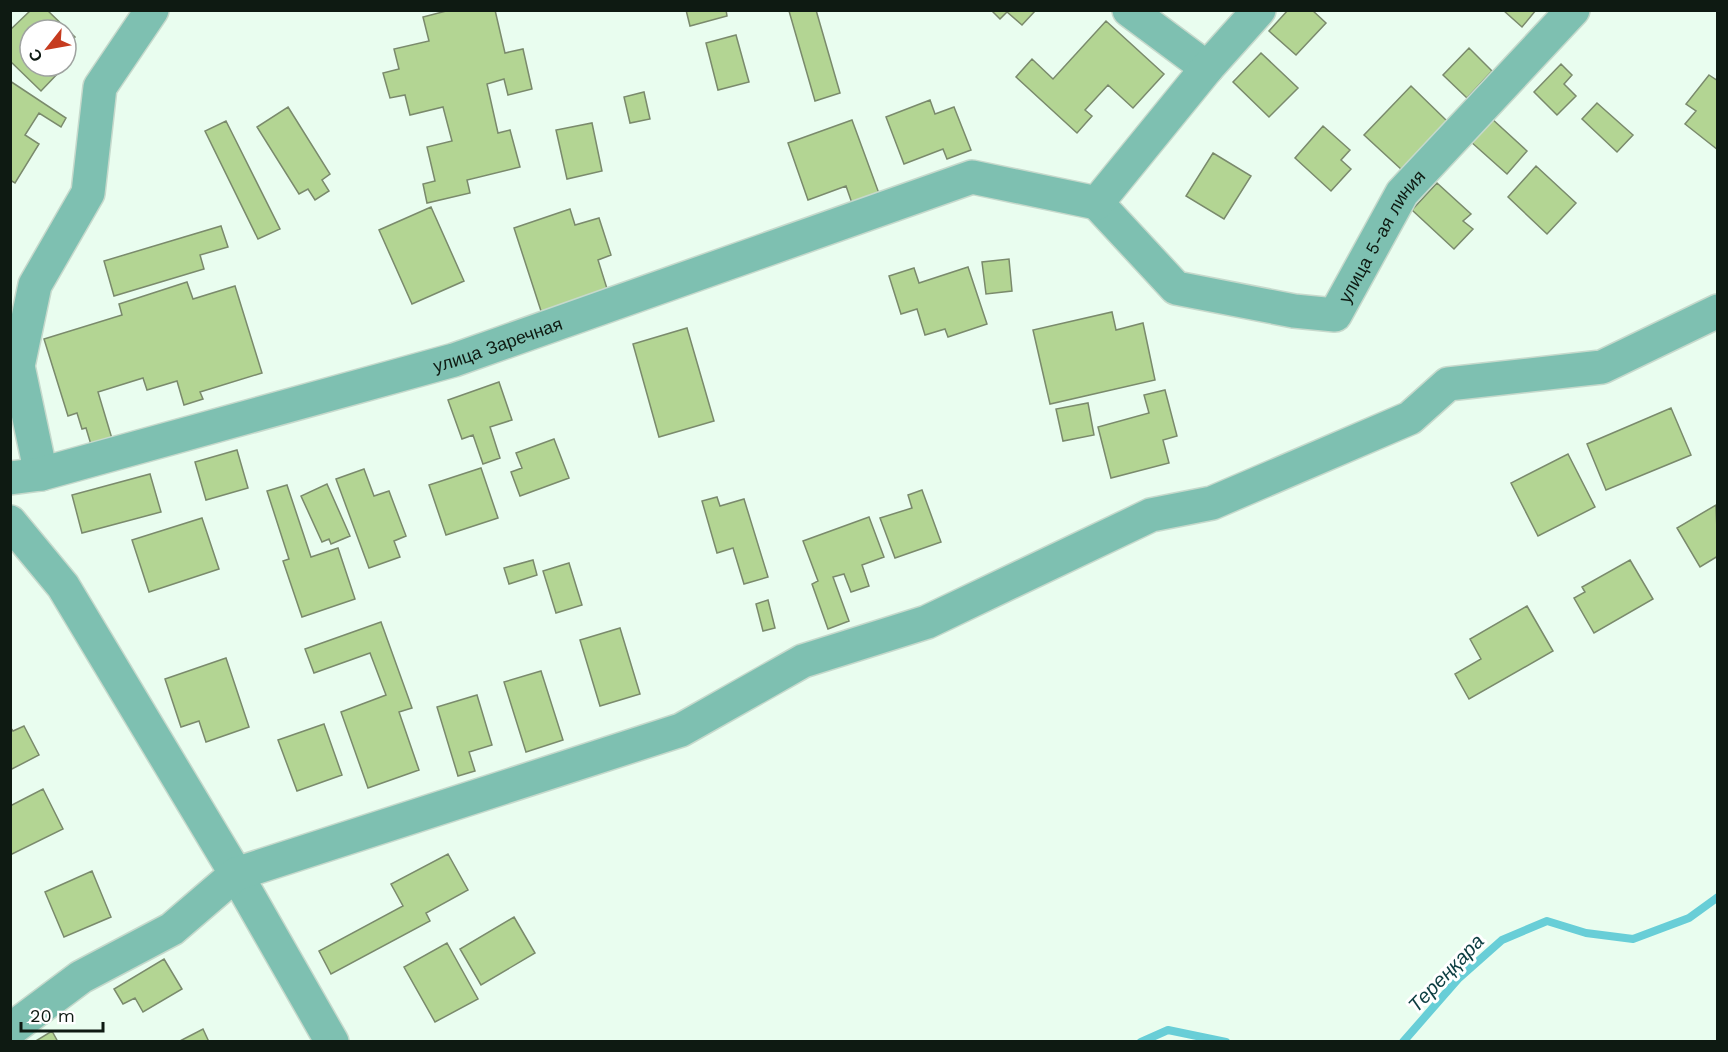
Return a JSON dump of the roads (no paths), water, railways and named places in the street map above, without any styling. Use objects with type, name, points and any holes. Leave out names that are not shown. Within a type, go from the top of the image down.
[{"type":"street","points":[[26,476],[18,366],[35,285],[88,193],[100,87],[152,10]]},
{"type":"street","points":[[1129,10],[1207,68]]},
{"type":"street","points":[[1097,203],[1207,68],[1259,10]]},
{"type":"street","name":"улица 5-ая линия","points":[[1097,203],[1176,288],[1294,311],[1335,315],[1402,193],[1573,10]]},
{"type":"street","name":"улица Заречная","points":[[26,476],[454,360],[972,177],[1097,203]]},
{"type":"street","points":[[10,1030],[81,977],[171,929],[236,874],[681,730],[803,661],[927,622],[1151,515],[1212,503],[1410,418],[1448,384],[1602,367],[1718,311]]},
{"type":"street","points":[[10,522],[63,586],[236,874],[332,1041]]},
{"type":"waterway","name":"Тереңқара","points":[[1403,1042],[1458,979],[1502,940],[1547,921],[1586,933],[1633,939],[1689,918],[1718,897]]},
{"type":"waterway","name":"Тереңқара","points":[[1141,1042],[1168,1030],[1226,1042]]}]
